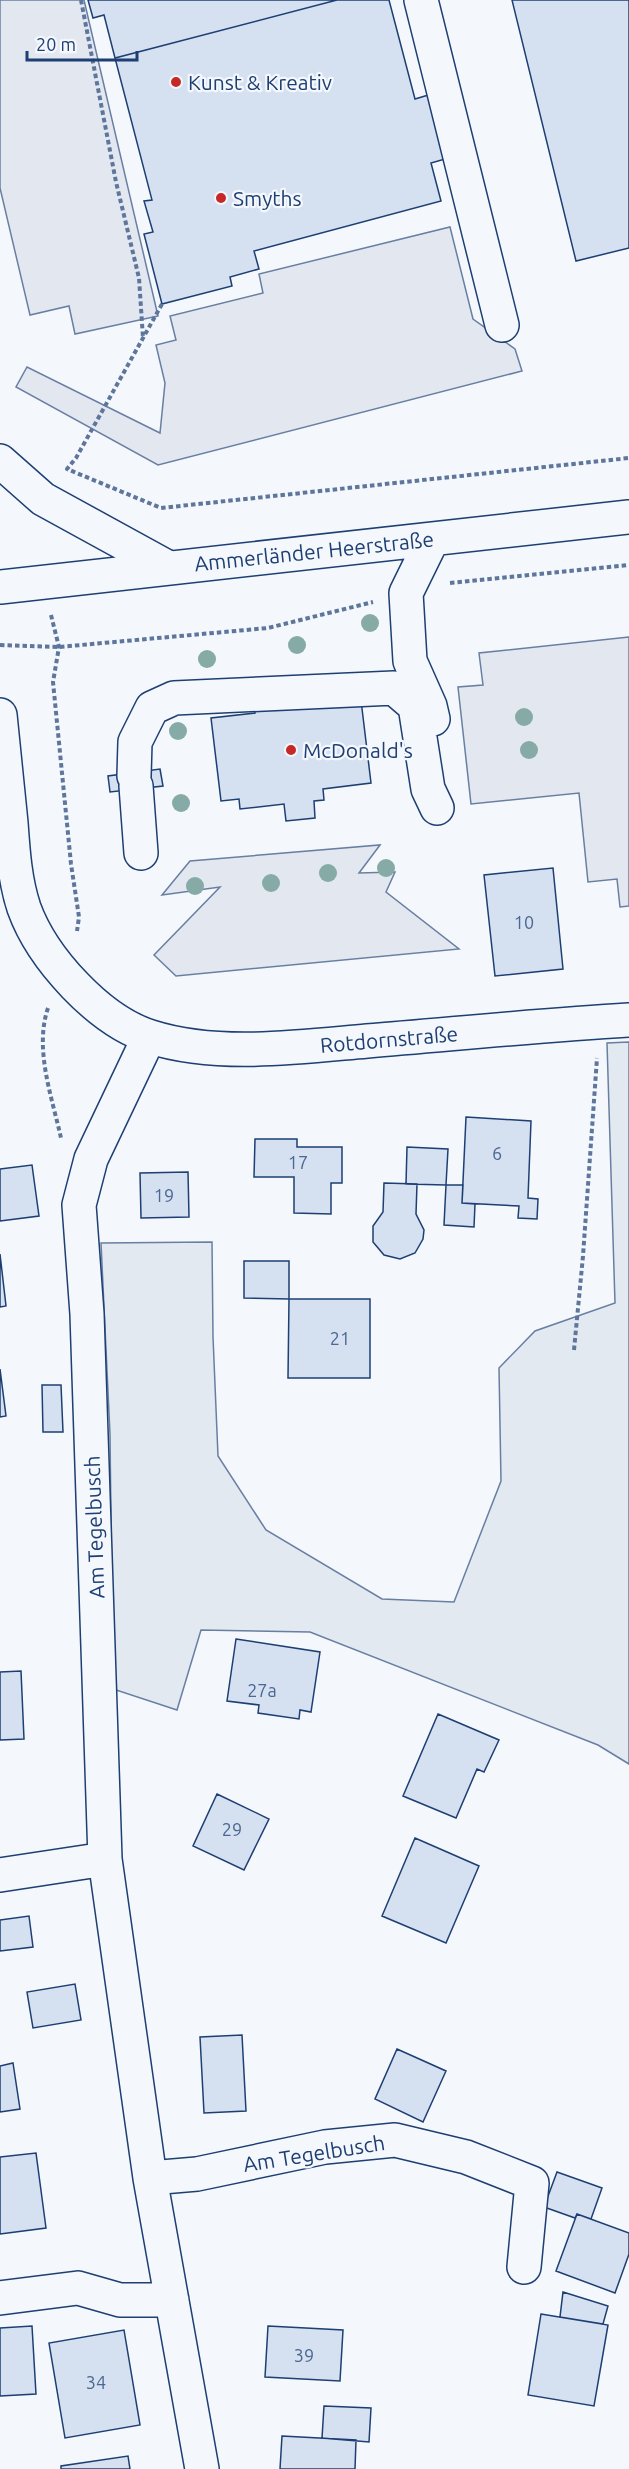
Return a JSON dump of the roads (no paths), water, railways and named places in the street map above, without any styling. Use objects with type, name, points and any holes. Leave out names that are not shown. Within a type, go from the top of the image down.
[{"type":"street","points":[[421,0],[502,325]]},
{"type":"street","points":[[0,461],[43,499],[167,567]]},
{"type":"street","name":"Ammerländer Heerstraße","points":[[0,587],[629,517]]},
{"type":"street","points":[[141,853],[135,781],[135,742],[152,708],[174,698],[394,688],[415,706],[428,789],[437,808],[441,773],[430,705],[410,661],[406,593],[432,540]]},
{"type":"street","points":[[0,715],[15,871],[36,937],[64,975],[80,991],[127,1026],[149,1037]]},
{"type":"street","name":"Rotdornstraße","points":[[149,1037],[189,1047],[230,1049],[324,1045],[614,1021]]},
{"type":"street","name":"Am Tegelbusch","points":[[149,1037],[91,1159],[79,1205],[87,1314],[105,1858],[150,2178],[202,2469]]},
{"type":"street","points":[[0,1875],[105,1858]]},
{"type":"street","name":"Am Tegelbusch","points":[[150,2178],[197,2174],[325,2147],[395,2140],[466,2157],[532,2182],[524,2267]]},
{"type":"street","points":[[0,2298],[78,2288],[120,2300],[172,2300]]},
{"type":"place","name":"Kunst & Kreativ","points":[[176,82]]},
{"type":"place","name":"Smyths","points":[[221,198]]},
{"type":"place","name":"McDonald's","points":[[291,750]]}]
